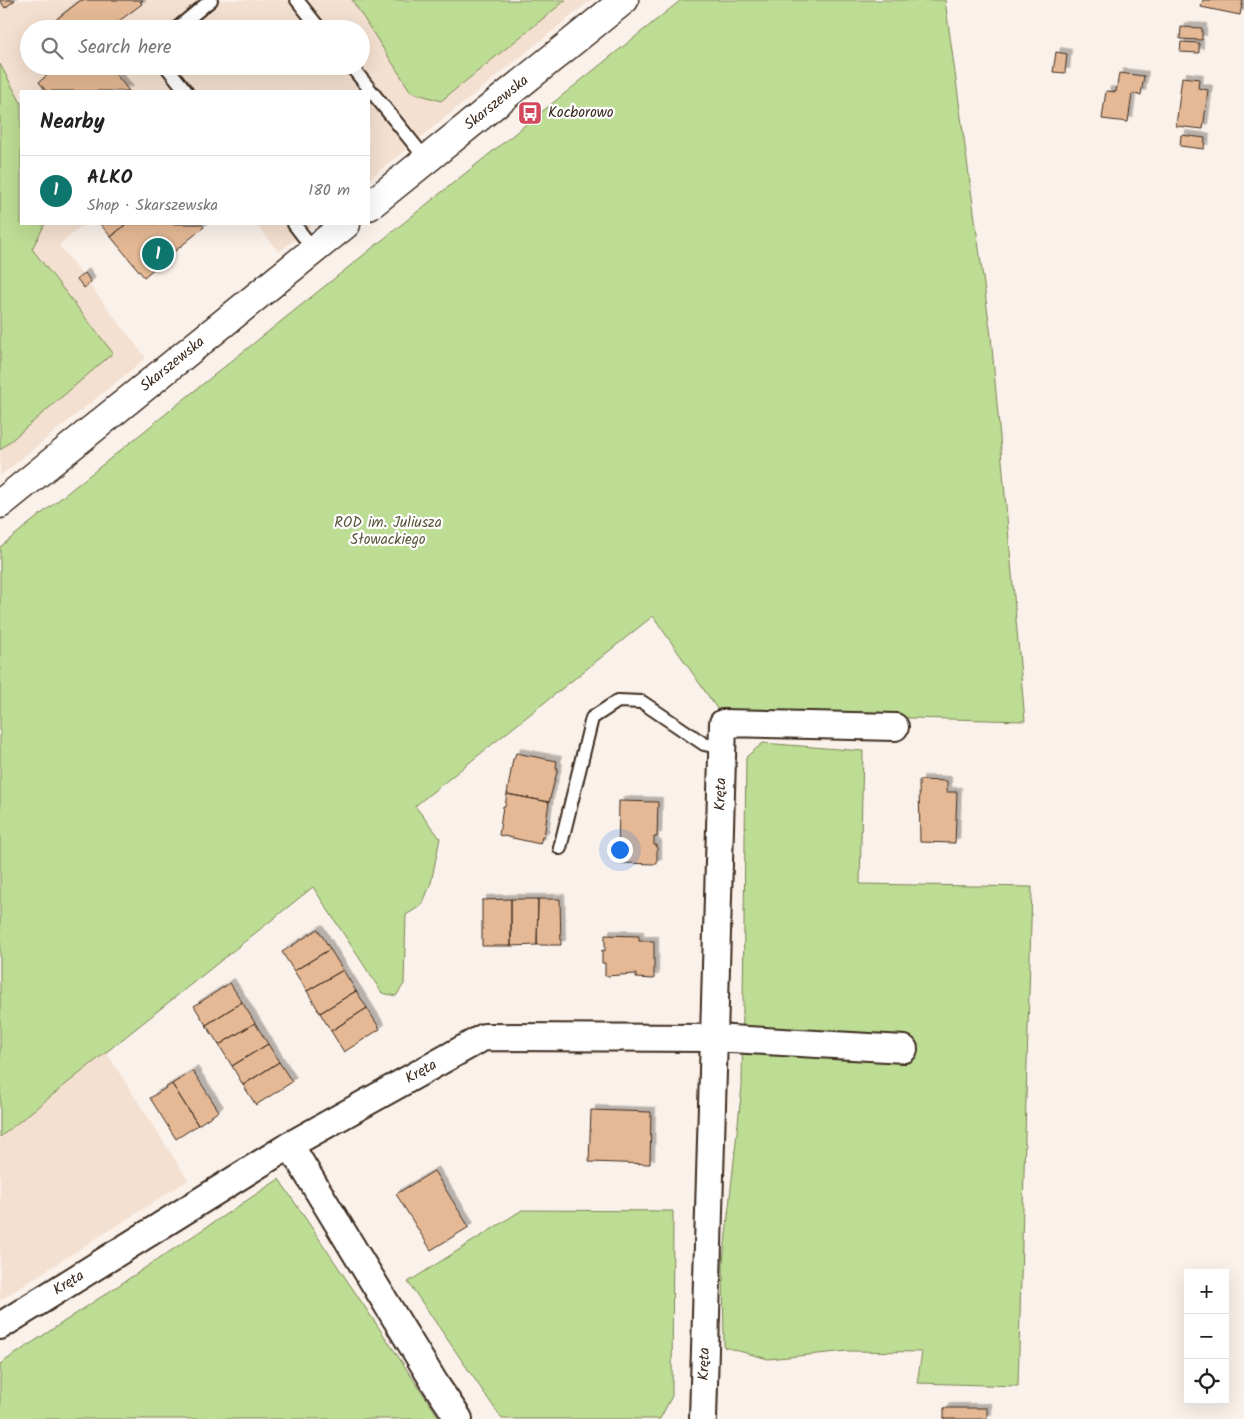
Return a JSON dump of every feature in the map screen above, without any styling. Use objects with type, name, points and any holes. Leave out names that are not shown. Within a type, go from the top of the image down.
[{"type":"main road","name":"Skarszewska","points":[[370,205],[624,0]]},
{"type":"main road","name":"Skarszewska","points":[[0,504],[345,225]]},
{"type":"street","name":"Kręta","points":[[703,1419],[723,723],[895,727]]},
{"type":"street","name":"Kręta","points":[[0,1326],[290,1145],[484,1037],[713,1038],[904,1049]]},
{"type":"street","points":[[290,1145],[436,1385],[459,1419]]},
{"type":"lane","points":[[187,20],[212,0]]},
{"type":"lane","points":[[297,0],[313,20]]},
{"type":"lane","points":[[173,75],[185,90]]},
{"type":"lane","points":[[358,75],[426,159]]},
{"type":"lane","points":[[295,225],[314,250]]},
{"type":"lane","points":[[560,848],[592,718],[618,702],[642,702],[704,744],[722,748]]},
{"type":"shaded area","points":[[0,0],[591,0],[370,178],[370,90],[20,90],[20,225],[83,225],[59,245],[146,358],[0,476]]},
{"type":"shaded area","points":[[257,225],[312,225],[279,252]]},
{"type":"shaded area","points":[[106,1052],[188,1180],[0,1300],[0,1137]]},
{"type":"green space","points":[[352,0],[566,0],[441,101],[411,92],[370,28],[370,20],[365,20]]},
{"type":"green space","name":"ROD im. Juliusza Słowackiego","points":[[681,0],[945,0],[991,336],[1025,721],[720,713],[653,616],[415,806],[440,838],[431,883],[422,905],[406,915],[404,984],[396,996],[382,993],[313,887],[0,1137],[0,547]]},
{"type":"green space","points":[[0,64],[20,101],[20,225],[44,225],[32,249],[113,353],[0,450]]},
{"type":"green space","points":[[763,743],[863,751],[860,884],[1032,887],[1018,1386],[917,1383],[922,1352],[848,1351],[768,1359],[724,1347],[723,1262],[742,1086],[746,757]]},
{"type":"green space","points":[[279,1179],[440,1419],[0,1419],[0,1364]]},
{"type":"green space","points":[[522,1210],[673,1211],[672,1396],[660,1419],[502,1419],[408,1282]]},
{"type":"building","points":[[0,0],[15,0],[5,8]]},
{"type":"building","points":[[81,0],[143,0],[140,2],[142,4],[120,20],[56,20]]},
{"type":"building","points":[[1203,0],[1243,0],[1240,15],[1201,7]]},
{"type":"building","points":[[1181,27],[1202,28],[1202,40],[1180,39]]},
{"type":"building","points":[[1181,42],[1199,43],[1199,53],[1180,52]]},
{"type":"building","points":[[1056,52],[1067,54],[1065,73],[1053,72]]},
{"type":"building","points":[[1119,73],[1144,76],[1141,95],[1132,94],[1128,122],[1102,119],[1106,91],[1116,92]]},
{"type":"building","points":[[48,75],[116,75],[128,90],[45,90],[39,82]]},
{"type":"building","points":[[1182,77],[1199,79],[1198,88],[1208,90],[1203,129],[1176,126]]},
{"type":"building","points":[[1181,135],[1205,138],[1204,149],[1180,146]]},
{"type":"building","points":[[101,225],[125,225],[111,237]]},
{"type":"building","points":[[125,225],[202,225],[204,227],[144,277],[111,237]]},
{"type":"building","points":[[85,273],[91,282],[84,288],[77,279]]},
{"type":"building","points":[[516,753],[557,761],[556,768],[558,768],[549,802],[507,794],[513,759]]},
{"type":"building","points":[[919,780],[947,781],[947,792],[957,792],[955,843],[920,842]]},
{"type":"building","points":[[507,794],[549,802],[544,837],[542,837],[540,844],[499,835],[503,806],[505,806]]},
{"type":"building","points":[[619,801],[658,802],[657,837],[654,837],[654,845],[657,845],[657,864],[618,863]]},
{"type":"building","points":[[511,899],[511,946],[482,946],[482,900]]},
{"type":"building","points":[[511,899],[538,899],[537,945],[511,946]]},
{"type":"building","points":[[538,899],[560,899],[561,945],[537,945]]},
{"type":"building","points":[[318,929],[330,949],[294,971],[282,952]]},
{"type":"building","points":[[605,935],[639,936],[639,941],[654,941],[654,979],[636,978],[636,974],[605,976],[602,950],[605,951]]},
{"type":"building","points":[[330,949],[343,970],[307,991],[294,971]]},
{"type":"building","points":[[343,970],[356,991],[320,1013],[307,991]]},
{"type":"building","points":[[230,983],[242,1002],[206,1025],[194,1006]]},
{"type":"building","points":[[356,991],[367,1008],[331,1031],[320,1013]]},
{"type":"building","points":[[242,1002],[255,1023],[219,1045],[206,1025]]},
{"type":"building","points":[[367,1008],[380,1029],[344,1052],[331,1031]]},
{"type":"building","points":[[255,1023],[268,1044],[232,1066],[219,1045]]},
{"type":"building","points":[[268,1044],[279,1062],[243,1085],[232,1066]]},
{"type":"building","points":[[279,1062],[292,1082],[256,1105],[243,1085]]},
{"type":"building","points":[[193,1071],[219,1111],[198,1125],[172,1084]]},
{"type":"building","points":[[172,1084],[198,1125],[176,1139],[150,1098]]},
{"type":"building","points":[[591,1110],[651,1112],[650,1164],[589,1162]]},
{"type":"building","points":[[434,1171],[469,1227],[431,1250],[396,1194]]},
{"type":"building","points":[[944,1408],[987,1408],[987,1419],[944,1419]]},
{"type":"place","name":"Kocborowo","points":[[530,113]]},
{"type":"place","name":"ALKO","points":[[158,254]]}]
